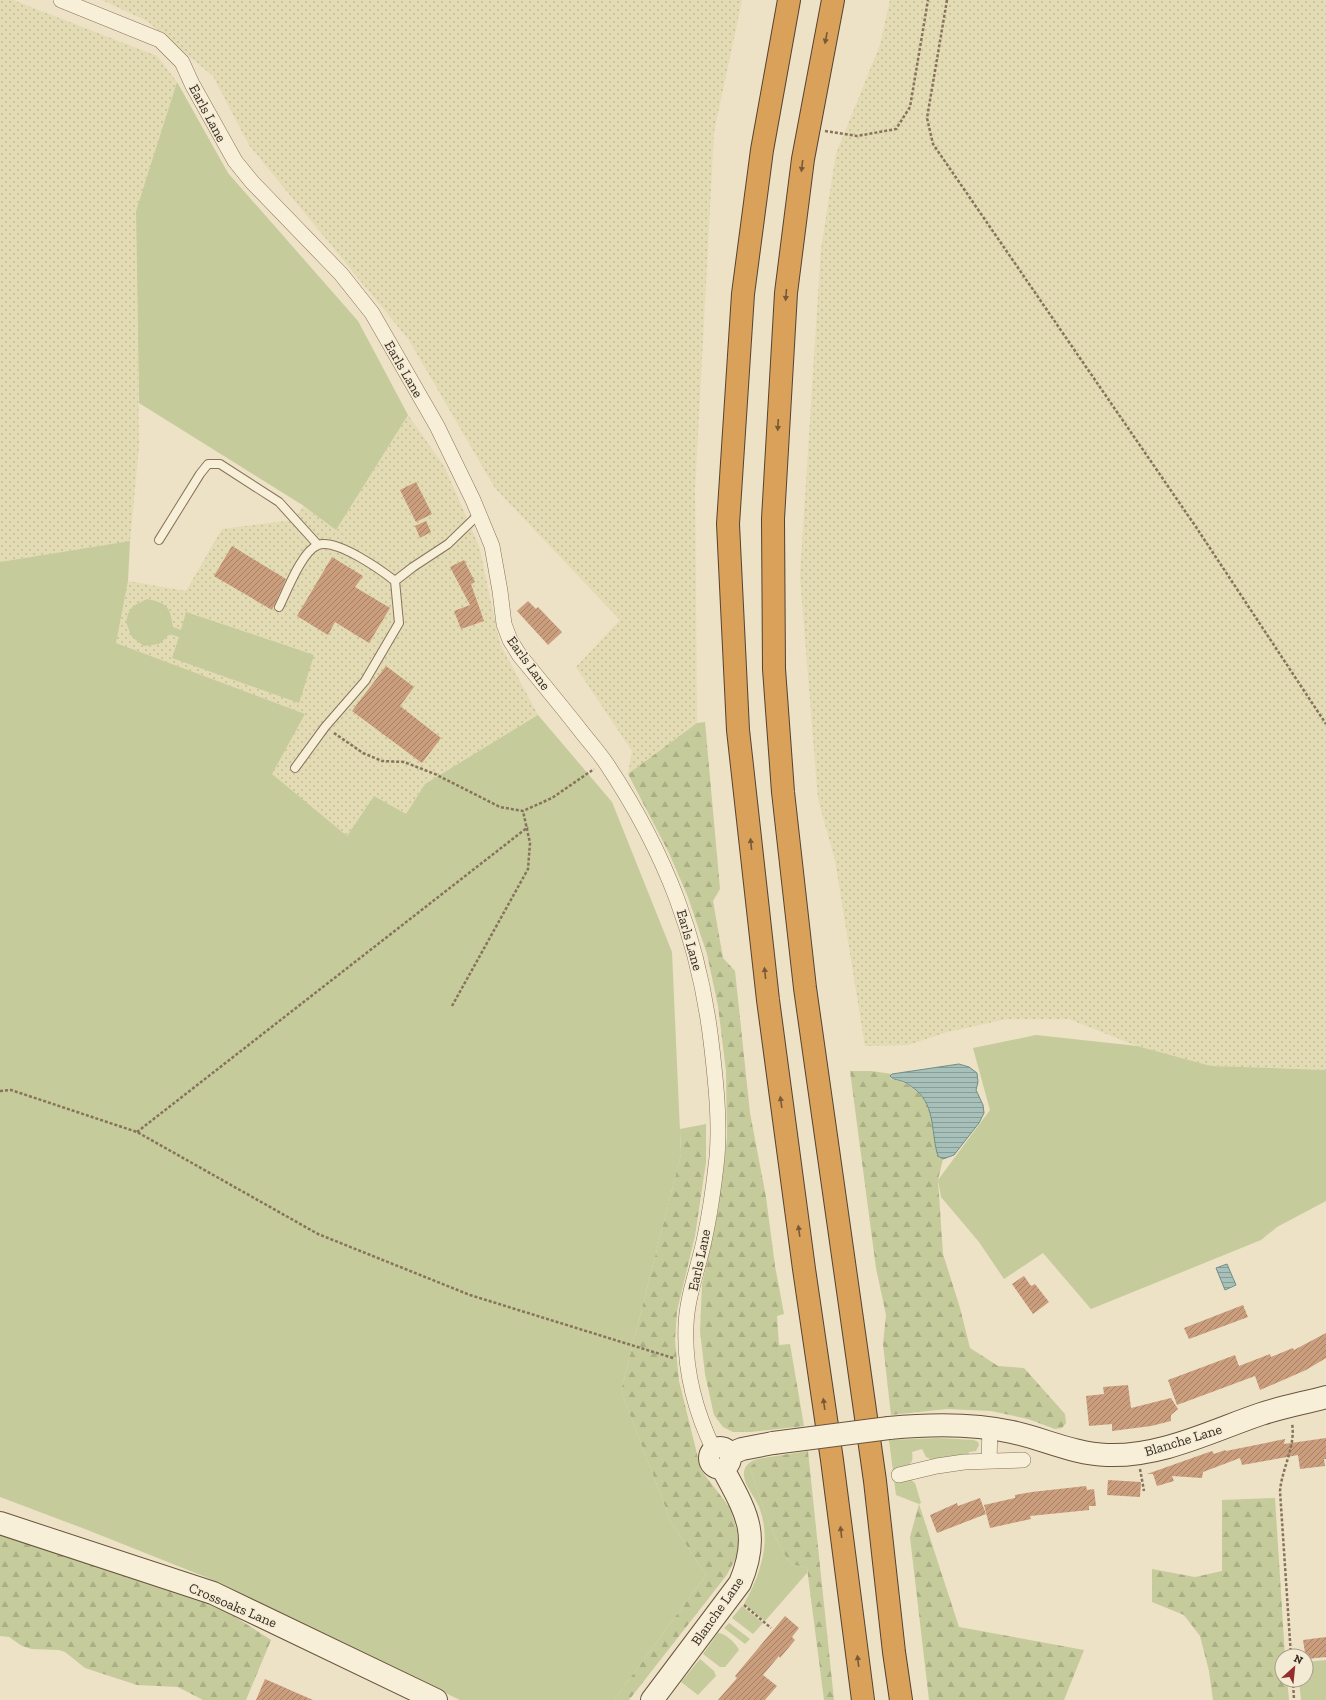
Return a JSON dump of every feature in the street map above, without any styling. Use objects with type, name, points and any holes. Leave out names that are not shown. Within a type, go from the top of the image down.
[{"type":"highway","points":[[789,0],[762,150],[744,294],[728,524],[738,730],[768,1000],[804,1269],[832,1460],[863,1700]]},
{"type":"highway","points":[[834,0],[803,159],[786,293],[773,519],[774,669],[783,792],[805,988],[874,1473],[894,1652],[901,1700]]},
{"type":"street","name":"Earls Lane","points":[[60,0],[160,40],[182,62],[192,84],[235,161],[252,182],[341,274],[372,313],[437,426],[479,514],[492,546],[504,624],[510,640],[520,656],[605,761],[648,831],[686,921],[698,965],[707,1008],[717,1093],[717,1154],[704,1240],[692,1288],[686,1324],[687,1361],[690,1383],[697,1409],[722,1457]]},
{"type":"street","name":"Blanche Lane","points":[[652,1700],[740,1583],[748,1565],[751,1546],[750,1531],[746,1516],[722,1457],[742,1449],[773,1443],[922,1425],[957,1425],[990,1428],[1014,1433],[1081,1452],[1105,1455],[1124,1455],[1164,1448],[1263,1414],[1326,1397]]},
{"type":"street","points":[[989,1460],[990,1428]]},
{"type":"street","points":[[899,1475],[937,1466],[989,1460],[1023,1460]]},
{"type":"street","name":"Crossoaks Lane","points":[[0,1523],[213,1593],[436,1700]]},
{"type":"lane","points":[[159,540],[200,474],[208,464],[220,464],[278,502],[318,545]]},
{"type":"lane","points":[[395,581],[448,544],[479,514]]},
{"type":"lane","points":[[279,607],[302,561],[318,545],[330,545],[365,560],[395,581],[399,624],[365,681],[325,727],[295,768]]},
{"type":"path","points":[[809,129],[857,136],[896,129],[910,107],[928,0]]},
{"type":"path","points":[[948,0],[927,118],[933,144],[1196,528],[1326,724]]},
{"type":"path","points":[[325,727],[363,753],[382,761],[404,762],[435,774],[500,807],[523,812],[552,798],[605,761]]},
{"type":"path","points":[[452,1006],[528,869],[530,843],[528,827],[523,812]]},
{"type":"path","points":[[137,1132],[528,827]]},
{"type":"path","points":[[0,1091],[11,1090],[137,1132],[318,1234],[470,1295],[638,1348],[687,1361]]},
{"type":"path","points":[[1289,1407],[1293,1430],[1290,1448],[1281,1478],[1280,1491],[1290,1648]]},
{"type":"path","points":[[731,1595],[771,1628]]},
{"type":"path","points":[[1293,1688],[1294,1700]]},
{"type":"shaded area","points":[[0,0],[13,0],[157,56],[177,82],[136,211],[139,446],[130,541],[0,562]]},
{"type":"shaded area","points":[[102,0],[742,0],[714,132],[695,489],[697,723],[628,774],[632,751],[576,667],[620,620],[495,488],[409,340],[249,145],[213,76],[147,21]]},
{"type":"shaded area","points":[[890,0],[1326,0],[1326,1070],[1211,1066],[1137,1046],[1069,1019],[1007,1019],[947,1032],[908,1045],[865,1046],[835,860],[818,799],[800,576],[821,249],[836,154],[880,45]]},
{"type":"shaded area","points":[[408,415],[444,466],[479,546],[500,644],[538,715],[425,784],[406,814],[374,796],[347,836],[271,774],[305,714],[116,643],[128,581],[186,591],[222,529],[294,520],[304,506],[336,530]]},
{"type":"green space","points":[[177,82],[228,173],[358,321],[408,415],[336,530],[304,506],[139,403],[136,211]]},
{"type":"green space","points":[[130,541],[128,581],[116,643],[305,714],[272,774],[347,836],[374,796],[406,814],[425,784],[538,715],[612,802],[672,952],[681,1154],[621,1391],[671,1522],[706,1575],[614,1700],[460,1700],[208,1578],[0,1497],[0,562]]},
{"type":"green space","points":[[147,599],[163,604],[169,610],[173,627],[181,630],[186,612],[314,655],[299,703],[172,658],[179,637],[170,634],[159,644],[144,646],[132,637],[126,622],[128,614],[133,606]]},
{"type":"green space","points":[[705,722],[720,889],[713,901],[723,958],[735,971],[750,1113],[766,1197],[775,1266],[784,1314],[777,1316],[779,1345],[790,1344],[804,1426],[751,1432],[733,1432],[723,1427],[714,1415],[705,1374],[700,1331],[702,1285],[718,1210],[727,1138],[726,1071],[718,1006],[707,954],[688,897],[669,853],[628,774],[697,723]]},
{"type":"green space","points":[[1036,1035],[1137,1046],[1211,1066],[1326,1070],[1326,1201],[1277,1227],[1261,1240],[1091,1309],[1043,1253],[1004,1279],[979,1242],[941,1197],[938,1180],[990,1110],[973,1048]]},
{"type":"green space","points":[[850,1071],[871,1071],[892,1074],[890,1076],[891,1079],[906,1084],[923,1098],[930,1112],[938,1156],[943,1159],[938,1180],[943,1254],[960,1308],[970,1348],[998,1366],[1024,1368],[1065,1414],[1066,1423],[1062,1428],[1055,1429],[1028,1419],[991,1411],[947,1409],[891,1415],[883,1344],[886,1315],[876,1268]]},
{"type":"green space","points":[[706,1124],[706,1162],[695,1236],[677,1311],[675,1340],[679,1381],[701,1470],[730,1508],[737,1530],[739,1553],[726,1576],[629,1700],[614,1700],[706,1575],[671,1522],[621,1391],[681,1154],[680,1129]]},
{"type":"green space","points":[[939,1438],[974,1440],[978,1442],[979,1445],[976,1451],[969,1452],[968,1456],[933,1460],[926,1457],[922,1449],[912,1452],[912,1460],[907,1467],[909,1478],[915,1483],[921,1503],[919,1504],[896,1495],[889,1440]]},
{"type":"green space","points":[[808,1451],[834,1700],[824,1700],[807,1568],[792,1564],[781,1548],[768,1519],[750,1467],[758,1459]]},
{"type":"green space","points":[[758,1459],[750,1467],[774,1534],[787,1558],[792,1564],[807,1568],[807,1573],[765,1621],[744,1604],[760,1569],[763,1557],[765,1532],[763,1519],[759,1507],[746,1484],[744,1476],[744,1470],[747,1465]]},
{"type":"green space","points":[[1275,1498],[1284,1648],[1274,1648],[1274,1688],[1288,1688],[1289,1700],[1213,1700],[1209,1671],[1200,1636],[1184,1615],[1152,1602],[1152,1569],[1195,1577],[1222,1571],[1222,1500]]},
{"type":"green space","points":[[919,1504],[959,1627],[1084,1650],[1064,1700],[929,1700],[910,1537]]},
{"type":"green space","points":[[0,1527],[212,1602],[271,1640],[246,1700],[203,1700],[178,1687],[137,1685],[85,1668],[65,1652],[59,1650],[32,1649],[22,1646],[9,1637],[0,1636]]},
{"type":"green space","points":[[742,1606],[763,1623],[753,1634],[732,1618]]},
{"type":"green space","points":[[729,1623],[750,1639],[745,1644],[724,1628]]},
{"type":"green space","points":[[718,1633],[721,1633],[730,1639],[739,1650],[725,1667],[720,1667],[703,1654]]},
{"type":"green space","points":[[700,1659],[714,1671],[716,1676],[698,1695],[681,1682]]},
{"type":"green space","points":[[1326,1660],[1326,1700],[1301,1700],[1300,1688],[1314,1688],[1314,1661]]},
{"type":"water","points":[[959,1064],[969,1067],[977,1073],[978,1082],[976,1090],[983,1105],[984,1113],[979,1123],[954,1155],[943,1159],[938,1156],[930,1113],[922,1097],[909,1085],[893,1079],[890,1076],[892,1074]]},
{"type":"water","points":[[1227,1264],[1236,1285],[1225,1290],[1216,1268]]},
{"type":"building","points":[[416,482],[432,514],[416,522],[400,490]]},
{"type":"building","points":[[426,521],[431,532],[420,538],[415,526]]},
{"type":"building","points":[[232,546],[286,579],[272,610],[214,576]]},
{"type":"building","points":[[332,557],[363,576],[355,587],[390,608],[369,643],[335,622],[328,635],[297,616]]},
{"type":"building","points":[[464,560],[475,582],[471,584],[484,621],[461,629],[454,611],[470,605],[450,567]]},
{"type":"building","points":[[528,601],[536,609],[538,607],[562,632],[548,645],[517,611]]},
{"type":"building","points":[[386,666],[414,687],[400,706],[441,738],[422,763],[352,711]]},
{"type":"building","points":[[1024,1276],[1031,1286],[1035,1284],[1049,1302],[1033,1314],[1012,1284]]},
{"type":"building","points":[[1243,1305],[1248,1317],[1189,1339],[1184,1328]]},
{"type":"building","points":[[1326,1333],[1326,1358],[1306,1370],[1260,1390],[1255,1376],[1177,1405],[1168,1380],[1235,1355],[1239,1366],[1270,1354],[1271,1357],[1293,1348],[1294,1350]]},
{"type":"building","points":[[1128,1385],[1131,1408],[1171,1398],[1178,1409],[1171,1415],[1171,1421],[1151,1426],[1112,1431],[1112,1424],[1089,1426],[1086,1396],[1104,1394],[1103,1387]]},
{"type":"building","points":[[1326,1438],[1326,1459],[1324,1459],[1325,1466],[1300,1469],[1298,1455],[1242,1465],[1240,1458],[1203,1472],[1202,1478],[1172,1476],[1174,1481],[1157,1486],[1153,1474],[1147,1474],[1212,1451],[1214,1454],[1225,1450],[1285,1439],[1284,1444]]},
{"type":"building","points":[[1108,1480],[1141,1482],[1140,1497],[1107,1495]]},
{"type":"building","points":[[1086,1486],[1087,1490],[1094,1489],[1096,1506],[1089,1506],[1089,1510],[1030,1516],[1031,1519],[990,1528],[984,1505],[1015,1498],[1015,1495]]},
{"type":"building","points":[[980,1498],[986,1514],[937,1533],[930,1515],[957,1503],[958,1506]]},
{"type":"building","points":[[785,1616],[799,1628],[792,1637],[795,1640],[763,1675],[777,1686],[765,1700],[718,1700],[737,1678],[735,1676]]},
{"type":"building","points":[[1326,1637],[1326,1657],[1314,1658],[1314,1648],[1304,1648],[1303,1640]]},
{"type":"building","points":[[265,1679],[313,1700],[256,1700]]}]
